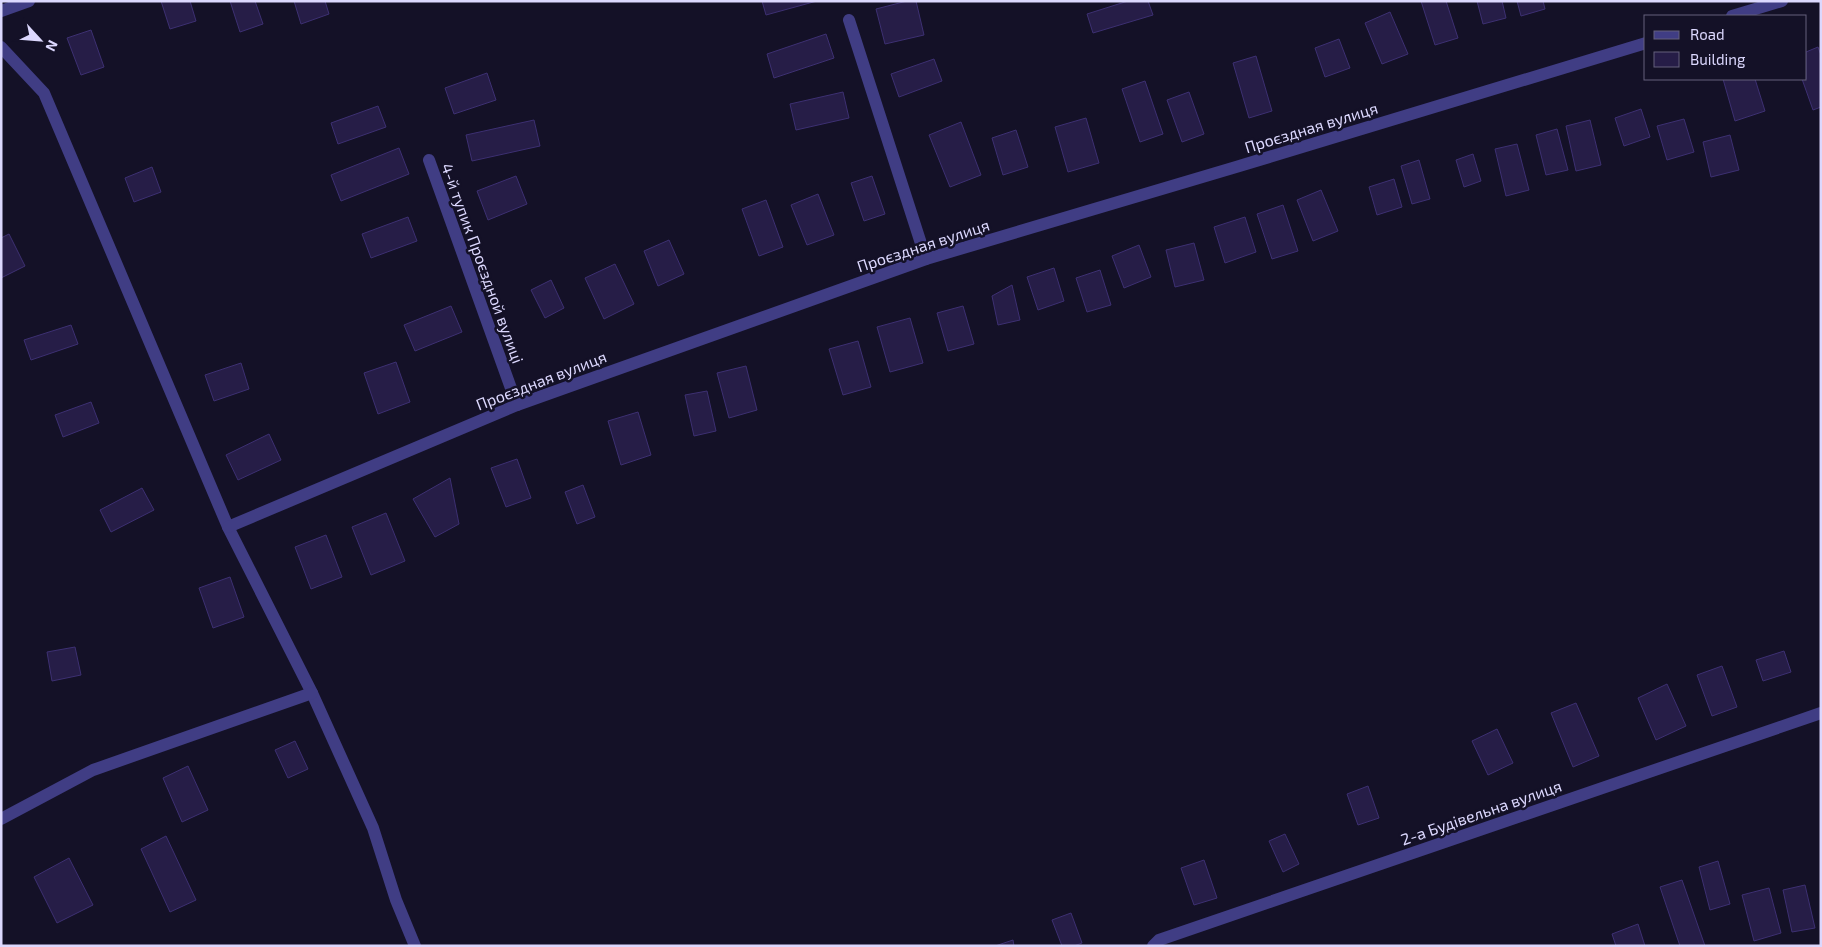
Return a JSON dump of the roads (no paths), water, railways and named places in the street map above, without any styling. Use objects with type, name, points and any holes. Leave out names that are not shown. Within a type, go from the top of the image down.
[{"type":"street","points":[[1,11],[29,1]]},
{"type":"street","points":[[1735,15],[1782,1]]},
{"type":"street","points":[[849,20],[926,259]]},
{"type":"street","name":"Проєздная вулиця","points":[[228,527],[517,405],[926,259],[1644,44]]},
{"type":"street","points":[[1,47],[44,93],[228,527],[312,694],[373,828],[396,900],[415,946]]},
{"type":"street","name":"4-й тупик Проєздной вулиці","points":[[429,160],[517,405]]},
{"type":"street","points":[[1,818],[93,770],[312,694]]},
{"type":"street","name":"2-а Будівельна вулиця","points":[[1154,946],[1159,940],[1168,936],[1821,713]]}]
